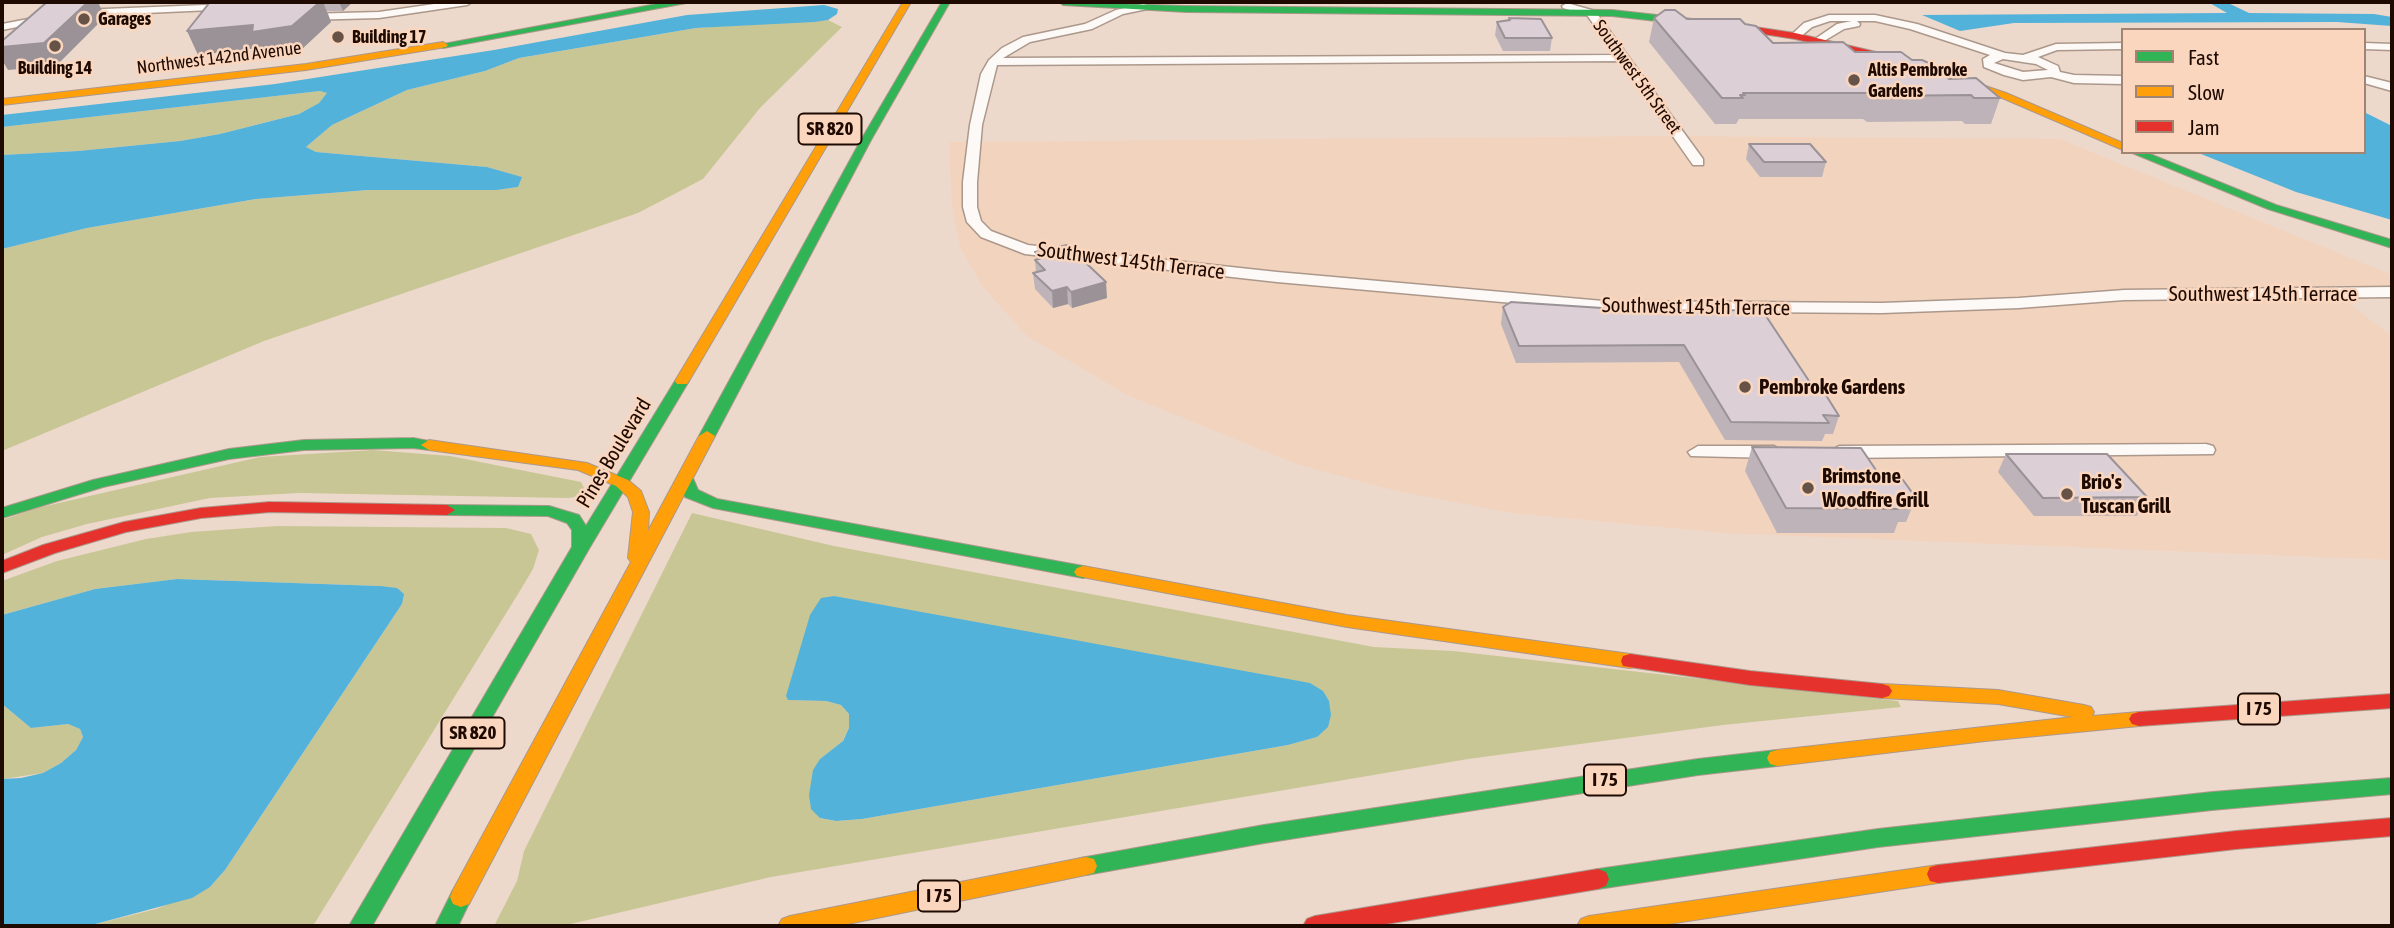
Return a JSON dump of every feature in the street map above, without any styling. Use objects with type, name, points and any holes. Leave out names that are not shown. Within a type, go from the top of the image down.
[{"type":"main road","name":"Northwest 142nd Avenue","points":[[2,93],[166,77],[307,59],[640,2]]},
{"type":"main road","name":"Northwest 142nd Avenue","points":[[2,102],[306,67],[445,45],[643,7],[688,2]]},
{"type":"main road","name":"Pines Boulevard","points":[[362,923],[581,547],[622,483],[907,2]]},
{"type":"main road","name":"SR 820","points":[[446,926],[866,140],[946,2]]},
{"type":"main road","points":[[1063,2],[1591,13],[1664,17],[1798,33]]},
{"type":"main road","points":[[1229,2],[1567,5],[1654,10],[1798,33],[1917,57],[1966,72],[2121,134]]},
{"type":"main road","points":[[1821,38],[1951,76],[2003,95],[2121,146]]},
{"type":"main road","points":[[2140,154],[2272,208],[2392,244]]},
{"type":"main road","points":[[2167,154],[2288,202],[2392,233]]},
{"type":"main road","points":[[2,513],[145,471],[229,454],[317,444],[381,442],[444,446],[582,466],[622,483],[635,495],[641,512],[635,572]]},
{"type":"main road","points":[[685,477],[691,493],[713,502],[1347,621],[1750,678],[1871,690],[1998,698],[2125,720]]},
{"type":"main road","points":[[2,567],[49,549],[124,527],[201,513],[270,507],[549,511],[573,519],[580,530],[581,547]]},
{"type":"main road","name":"I 75","points":[[790,926],[1128,859],[1514,794],[1849,748],[2125,720],[2392,701]]},
{"type":"main road","points":[[1315,926],[1656,869],[1878,838],[2199,802],[2392,786]]},
{"type":"main road","points":[[1589,926],[1901,878],[2236,840],[2392,827]]},
{"type":"street","points":[[290,14],[317,17],[379,15],[467,2]]},
{"type":"street","points":[[993,62],[1015,44],[1099,16],[1101,10],[1098,4]]},
{"type":"street","points":[[1066,29],[1094,25],[1131,5]]},
{"type":"street","name":"Southwest 5th Street","points":[[1567,5],[1591,13],[1698,162]]},
{"type":"street","points":[[2,27],[92,12],[243,7]]},
{"type":"street","points":[[1798,33],[1829,18],[1875,18],[1913,26],[2003,56],[2048,64],[2055,71],[2051,74]]},
{"type":"street","points":[[1821,38],[1841,26],[1851,24],[1886,27],[1986,61],[1994,69],[2008,73],[2121,80]]},
{"type":"street","points":[[2026,58],[2056,47],[2121,46]]},
{"type":"street","points":[[2366,46],[2392,47]]},
{"type":"street","points":[[1986,61],[2003,56]]},
{"type":"street","points":[[993,62],[1624,58]]},
{"type":"street","name":"Southwest 145th Terrace","points":[[993,62],[987,74],[976,125],[970,207],[974,222],[986,234],[1003,243],[1025,249],[1513,300],[1670,308],[1953,306],[2124,295],[2392,292]]},
{"type":"street","points":[[2366,80],[2392,87]]},
{"type":"street","points":[[1822,452],[2206,450]]},
{"type":"street","points":[[1698,452],[1797,452]]},
{"type":"shaded area","points":[[828,20],[842,27],[760,108],[703,179],[638,213],[264,341],[2,451],[2,249],[87,228],[256,199],[368,190],[497,190],[518,187],[521,177],[487,167],[316,152],[306,147],[332,125],[407,90],[485,71],[519,58],[696,28]]},
{"type":"shaded area","points":[[320,91],[328,93],[319,103],[299,114],[220,134],[180,141],[78,151],[2,155],[2,127]]},
{"type":"shaded area","points":[[1664,136],[2060,139],[2392,275],[2392,298],[2348,299],[2347,302],[2392,336],[2392,560],[1723,533],[1512,513],[1396,491],[1296,464],[1127,395],[1027,336],[982,286],[960,247],[952,207],[949,142]]},
{"type":"shaded area","points":[[373,450],[450,456],[581,482],[584,488],[575,497],[568,498],[299,493],[210,498],[87,524],[42,537],[2,555],[2,520],[37,508],[260,457]]},
{"type":"shaded area","points":[[692,513],[834,546],[1374,647],[1453,651],[1898,701],[1901,707],[1723,725],[1468,759],[771,877],[562,926],[494,926],[517,881],[524,851]],"holes":[[[788,700],[1329,701],[1317,737],[1288,745],[862,819],[836,821],[820,818],[820,759],[842,742],[849,728],[849,714],[841,705],[826,701]]]},
{"type":"shaded area","points":[[277,526],[506,528],[531,534],[539,550],[533,569],[518,594],[313,926],[88,926],[156,909],[210,887],[225,870],[402,604],[380,586],[177,579],[95,589],[2,615],[2,581],[57,561],[146,539],[191,532]]},
{"type":"shaded area","points":[[2,704],[31,728],[68,724],[80,729],[83,737],[76,750],[43,773],[3,779]]},
{"type":"water","points":[[2208,2],[2226,2],[2249,13],[2374,14],[2392,17],[2392,26],[2337,22],[2014,23],[1960,31],[1922,15],[2227,13]]},
{"type":"water","points":[[824,5],[838,9],[837,14],[828,20],[814,22],[696,28],[519,58],[485,71],[407,90],[332,125],[306,147],[316,152],[487,167],[522,177],[518,187],[497,190],[368,190],[256,199],[87,228],[2,249],[2,155],[78,151],[180,141],[220,134],[299,114],[319,103],[327,93],[320,91],[2,127],[2,115],[275,84],[494,50],[687,15]]},
{"type":"water","points":[[2366,113],[2392,126],[2392,220],[2296,192],[2201,154],[2366,154]]},
{"type":"water","points":[[177,579],[380,586],[397,588],[404,594],[402,604],[225,870],[210,887],[192,898],[88,926],[2,926],[2,779],[43,773],[76,750],[83,737],[80,729],[68,724],[31,728],[2,704],[2,615],[95,589]]},
{"type":"water","points":[[834,596],[1310,683],[1323,691],[1329,701],[1331,715],[1328,727],[1317,737],[1288,745],[862,819],[836,821],[820,818],[811,809],[809,795],[813,770],[820,759],[843,741],[849,728],[849,714],[841,705],[826,701],[788,700],[786,696],[810,615],[821,598]]},
{"type":"building","points":[[47,2],[88,2],[44,43],[2,47],[2,41]]},
{"type":"building","points":[[210,2],[320,2],[292,26],[252,32],[253,25],[187,31]]},
{"type":"building","points":[[1665,10],[1675,10],[1687,19],[1740,19],[1745,24],[1756,26],[1773,43],[1843,42],[1855,52],[1901,52],[1912,60],[1931,64],[1949,79],[1976,78],[2000,98],[1974,98],[1971,95],[1876,96],[1872,93],[1743,93],[1745,95],[1740,95],[1743,98],[1722,98],[1654,18]]},
{"type":"building","points":[[1509,18],[1541,19],[1552,38],[1505,38],[1497,22],[1510,20]]},
{"type":"building","points":[[1749,144],[1810,144],[1826,162],[1764,162]]},
{"type":"building","points":[[1067,245],[1106,282],[1071,292],[1067,287],[1052,291],[1033,273],[1045,270],[1035,260],[1042,258],[1035,252]]},
{"type":"building","name":"Pembroke Gardens","points":[[1511,302],[1648,311],[1762,310],[1817,393],[1824,392],[1839,416],[1823,415],[1829,423],[1731,422],[1684,345],[1519,346],[1503,307]]},
{"type":"building","points":[[1752,447],[1861,448],[1882,479],[1903,480],[1916,498],[1896,498],[1904,509],[1786,508]]},
{"type":"building","points":[[2006,454],[2107,454],[2147,497],[2043,498]]},
{"type":"traffic: fast","points":[[443,45],[643,7],[688,2]]},
{"type":"traffic: fast","points":[[707,436],[866,140],[946,2]]},
{"type":"traffic: fast","points":[[1063,2],[1186,9],[1612,13],[1728,26]]},
{"type":"traffic: fast","points":[[2140,154],[2272,207],[2392,244]]},
{"type":"traffic: fast","points":[[360,926],[581,547],[682,381]]},
{"type":"traffic: fast","points":[[2,513],[99,483],[229,454],[304,445],[429,445]]},
{"type":"traffic: fast","points":[[685,477],[691,493],[713,503],[1083,572]]},
{"type":"traffic: fast","points":[[447,510],[549,511],[573,519],[580,530],[581,547]]},
{"type":"traffic: fast","points":[[1086,866],[1264,834],[1698,767],[1777,758]]},
{"type":"traffic: fast","points":[[1598,879],[1878,838],[2212,801],[2392,786]]},
{"type":"traffic: fast","points":[[446,926],[461,897]]},
{"type":"traffic: slow","points":[[682,381],[907,2]]},
{"type":"traffic: slow","points":[[2,102],[306,67],[443,45]]},
{"type":"traffic: slow","points":[[1947,76],[2003,95],[2121,146]]},
{"type":"traffic: slow","points":[[461,897],[707,436]]},
{"type":"traffic: slow","points":[[429,445],[581,466],[622,483],[635,495],[641,512],[637,558]]},
{"type":"traffic: slow","points":[[1083,572],[1347,621],[1630,661]]},
{"type":"traffic: slow","points":[[1882,691],[1998,697],[2084,712]]},
{"type":"traffic: slow","points":[[1777,758],[1985,733],[2139,719]]},
{"type":"traffic: slow","points":[[790,926],[1086,866]]},
{"type":"traffic: slow","points":[[1589,926],[1938,874]]},
{"type":"traffic: jam","points":[[1728,26],[1795,36],[1906,62],[1947,76]]},
{"type":"traffic: jam","points":[[2,567],[49,549],[124,527],[201,513],[270,507],[447,510]]},
{"type":"traffic: jam","points":[[1630,661],[1750,678],[1882,691]]},
{"type":"traffic: jam","points":[[2139,719],[2392,701]]},
{"type":"traffic: jam","points":[[1938,874],[2236,840],[2392,827]]},
{"type":"traffic: jam","points":[[1315,926],[1598,879]]},
{"type":"place","name":"Garages","points":[[84,19]]},
{"type":"place","name":"Building 17","points":[[338,37]]},
{"type":"place","name":"Building 14","points":[[55,46]]},
{"type":"place","name":"Altis Pembroke Gardens","points":[[1854,80]]},
{"type":"place","name":"Pembroke Gardens","points":[[1745,387]]},
{"type":"place","name":"Brimstone Woodfire Grill","points":[[1808,488]]},
{"type":"place","name":"Brio's Tuscan Grill","points":[[2067,494]]}]
